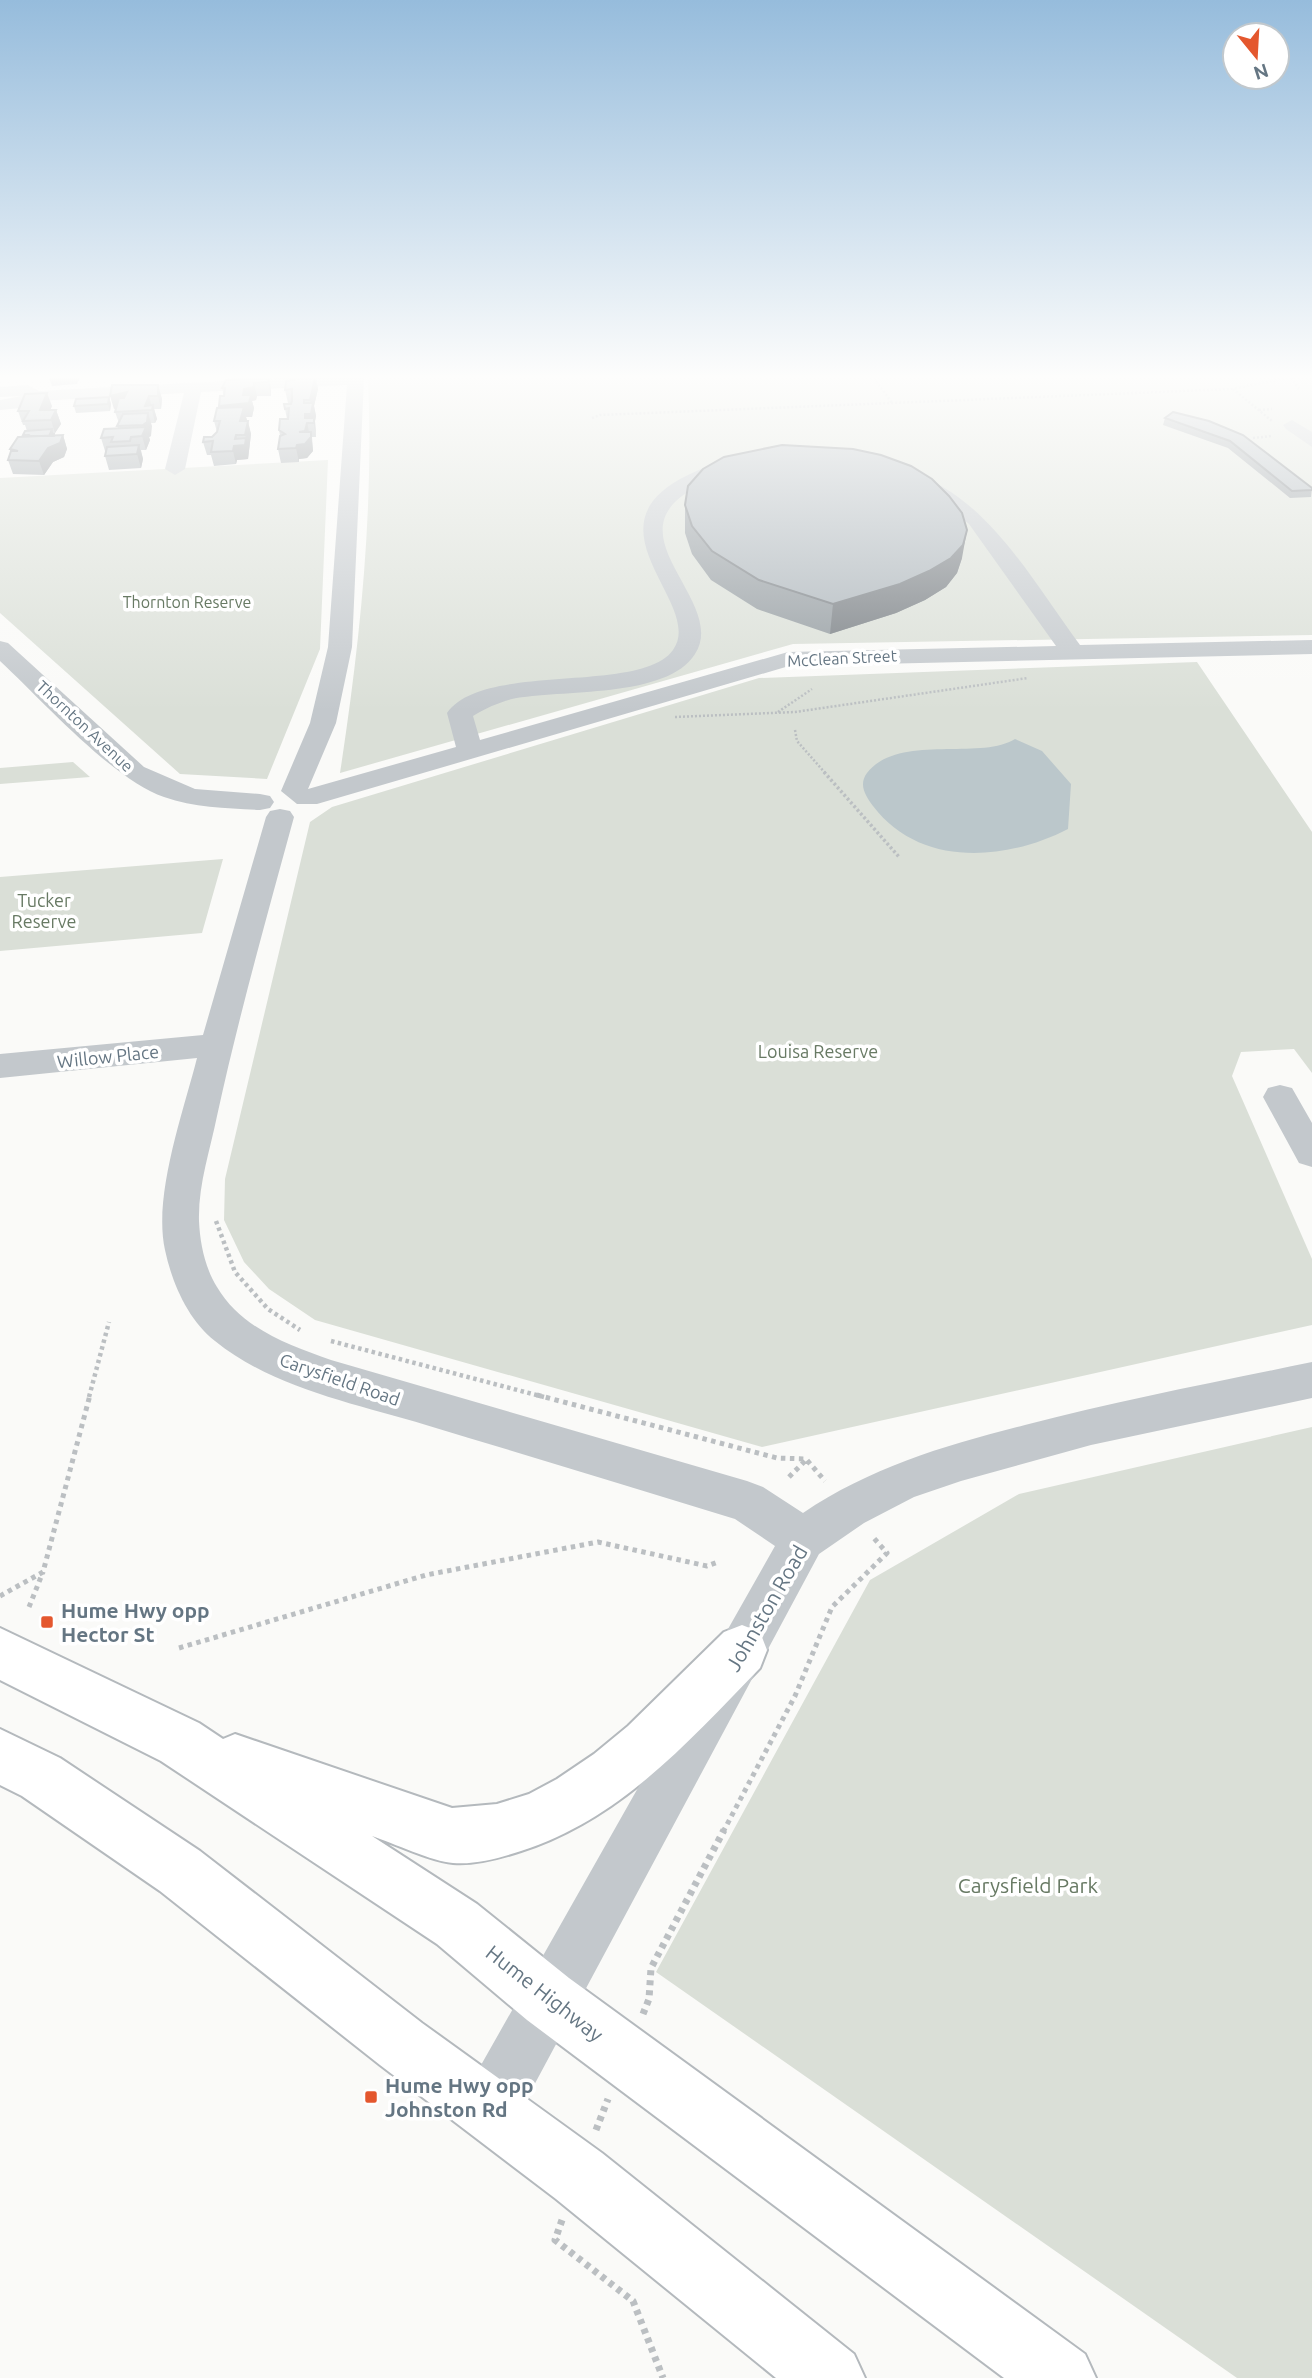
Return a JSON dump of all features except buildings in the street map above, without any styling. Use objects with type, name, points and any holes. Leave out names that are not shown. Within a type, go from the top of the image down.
[{"type":"highway","points":[[180,1742],[452,1836],[482,1836],[515,1829],[568,1807],[620,1767],[742,1650]]},
{"type":"highway","name":"Hume Highway","points":[[0,1653],[180,1742],[457,1924],[548,1999],[1060,2378]]},
{"type":"highway","points":[[0,1756],[41,1777],[180,1871],[579,2176],[830,2378]]},
{"type":"street","name":"Carysfield Road","points":[[349,489],[340,647],[323,723],[286,802],[215,1045],[185,1183],[181,1232],[184,1254],[204,1301],[228,1328],[278,1359],[331,1378],[747,1502],[803,1539]]},
{"type":"street","points":[[470,753],[460,713],[487,696],[620,681],[667,668],[685,652],[690,630],[654,544],[653,518],[666,495],[677,489]]},
{"type":"street","points":[[932,489],[945,494],[976,520],[1072,651]]},
{"type":"street","name":"Thornton Avenue","points":[[0,633],[9,639],[0,648],[135,773],[172,791],[194,797],[286,802]]},
{"type":"street","name":"McClean Street","points":[[286,802],[470,753],[788,659],[1312,648]]},
{"type":"street","name":"Willow Place","points":[[0,1066],[215,1045]]},
{"type":"street","points":[[1280,1097],[1312,1153]]},
{"type":"street","name":"Johnston Road","points":[[489,2109],[803,1539],[848,1508],[902,1481],[961,1461],[1091,1426],[1312,1380]]},
{"type":"path","points":[[666,718],[776,714],[1034,677]]},
{"type":"path","points":[[776,714],[812,689]]},
{"type":"path","points":[[795,730],[797,740],[900,858]]},
{"type":"path","points":[[212,1211],[234,1272],[268,1309],[309,1335]]},
{"type":"path","points":[[29,1607],[43,1572],[109,1322]]},
{"type":"path","points":[[322,1339],[777,1458],[806,1459],[813,1467]]},
{"type":"path","points":[[789,1477],[806,1459]]},
{"type":"path","points":[[179,1648],[426,1575],[598,1542],[706,1566],[718,1562]]},
{"type":"path","points":[[663,2378],[633,2301],[555,2240],[649,1999],[651,1968],[795,1696],[832,1607],[887,1553]]},
{"type":"path","points":[[0,1596],[43,1572]]},
{"type":"green space","name":"Thornton Reserve","points":[[0,489],[327,489],[320,649],[267,779],[180,774],[0,613]]},
{"type":"green space","points":[[369,489],[1312,489],[1312,635],[793,644],[340,773],[354,675]]},
{"type":"green space","name":"Louisa Reserve","points":[[1197,662],[1312,832],[1312,1073],[1294,1049],[1241,1052],[1232,1076],[1312,1259],[1312,1325],[762,1447],[315,1320],[269,1289],[244,1262],[224,1220],[225,1179],[310,822],[332,807],[759,678]]},
{"type":"green space","points":[[73,762],[90,777],[0,784],[0,768]]},
{"type":"green space","name":"Tucker Reserve","points":[[223,859],[202,933],[0,951],[0,877]]},
{"type":"green space","name":"Carysfield Park","points":[[1312,1427],[1312,2378],[1237,2378],[656,1972],[870,1580],[1019,1494]]},
{"type":"shaded area","points":[[1015,739],[1042,751],[1071,784],[1068,829],[1044,840],[991,852],[965,853],[939,849],[915,840],[892,826],[873,806],[864,790],[863,782],[867,773],[881,761],[898,754],[918,750],[981,748]]},
{"type":"place","name":"Hume Hwy opp Hector St","points":[[47,1622]]},
{"type":"place","name":"Hume Hwy opp Johnston Rd","points":[[371,2097]]}]
